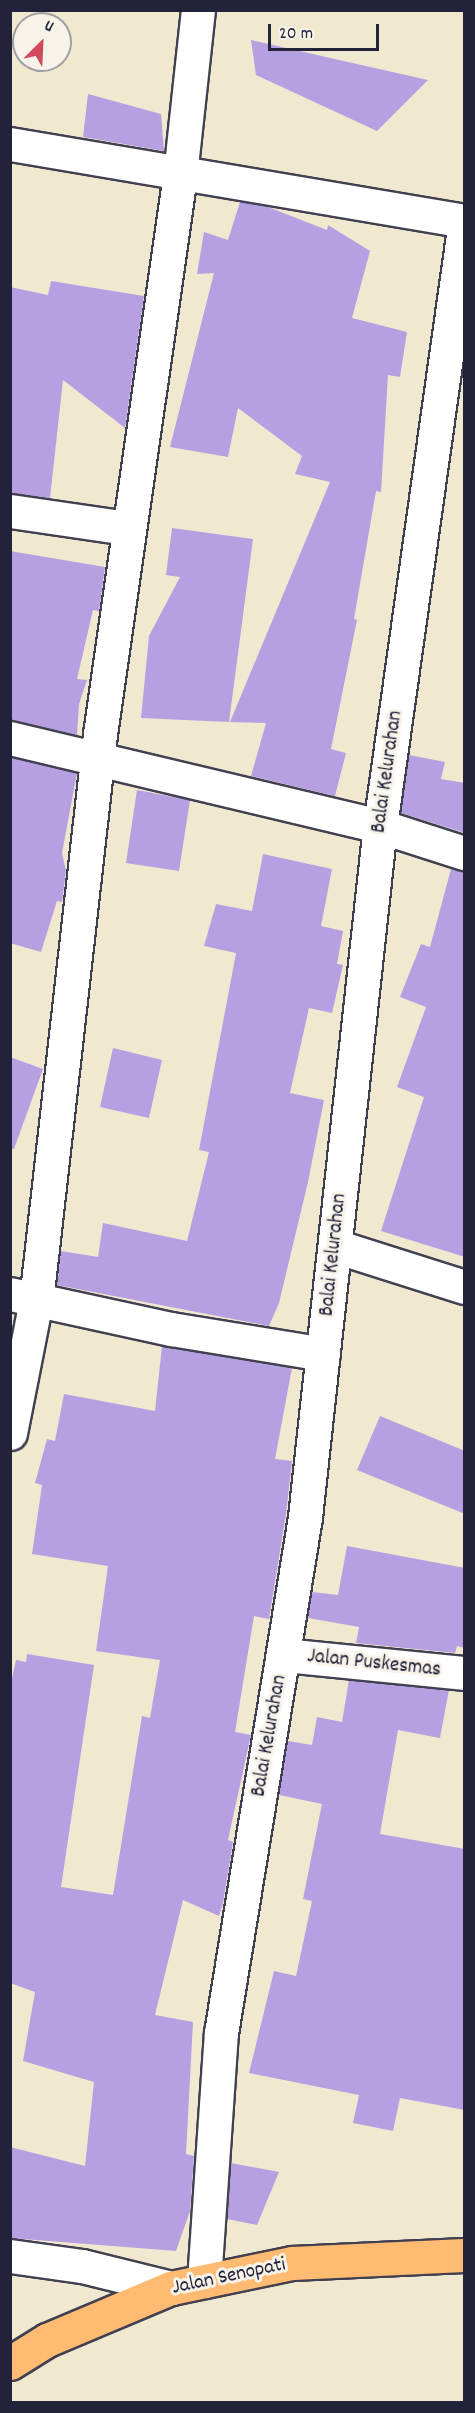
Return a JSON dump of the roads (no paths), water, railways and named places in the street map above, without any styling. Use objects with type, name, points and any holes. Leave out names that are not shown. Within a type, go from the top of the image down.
[{"type":"main road","name":"Jalan Senopati","points":[[10,2363],[47,2340],[171,2288],[292,2263],[465,2255]]},
{"type":"street","points":[[10,1433],[23,1298],[98,758],[127,528],[180,175],[198,10]]},
{"type":"street","points":[[10,144],[180,175],[465,221]]},
{"type":"street","name":"Balai Kelurahan","points":[[204,2281],[221,2033],[305,1517],[380,826],[465,228]]},
{"type":"street","points":[[10,511],[127,528]]},
{"type":"street","points":[[10,738],[380,826],[465,853]]},
{"type":"street","points":[[334,1246],[465,1287]]},
{"type":"street","points":[[23,1298],[171,1329],[323,1354]]},
{"type":"street","name":"Jalan Puskesmas","points":[[284,1654],[465,1673]]},
{"type":"street","points":[[10,2256],[82,2266],[171,2288]]}]
